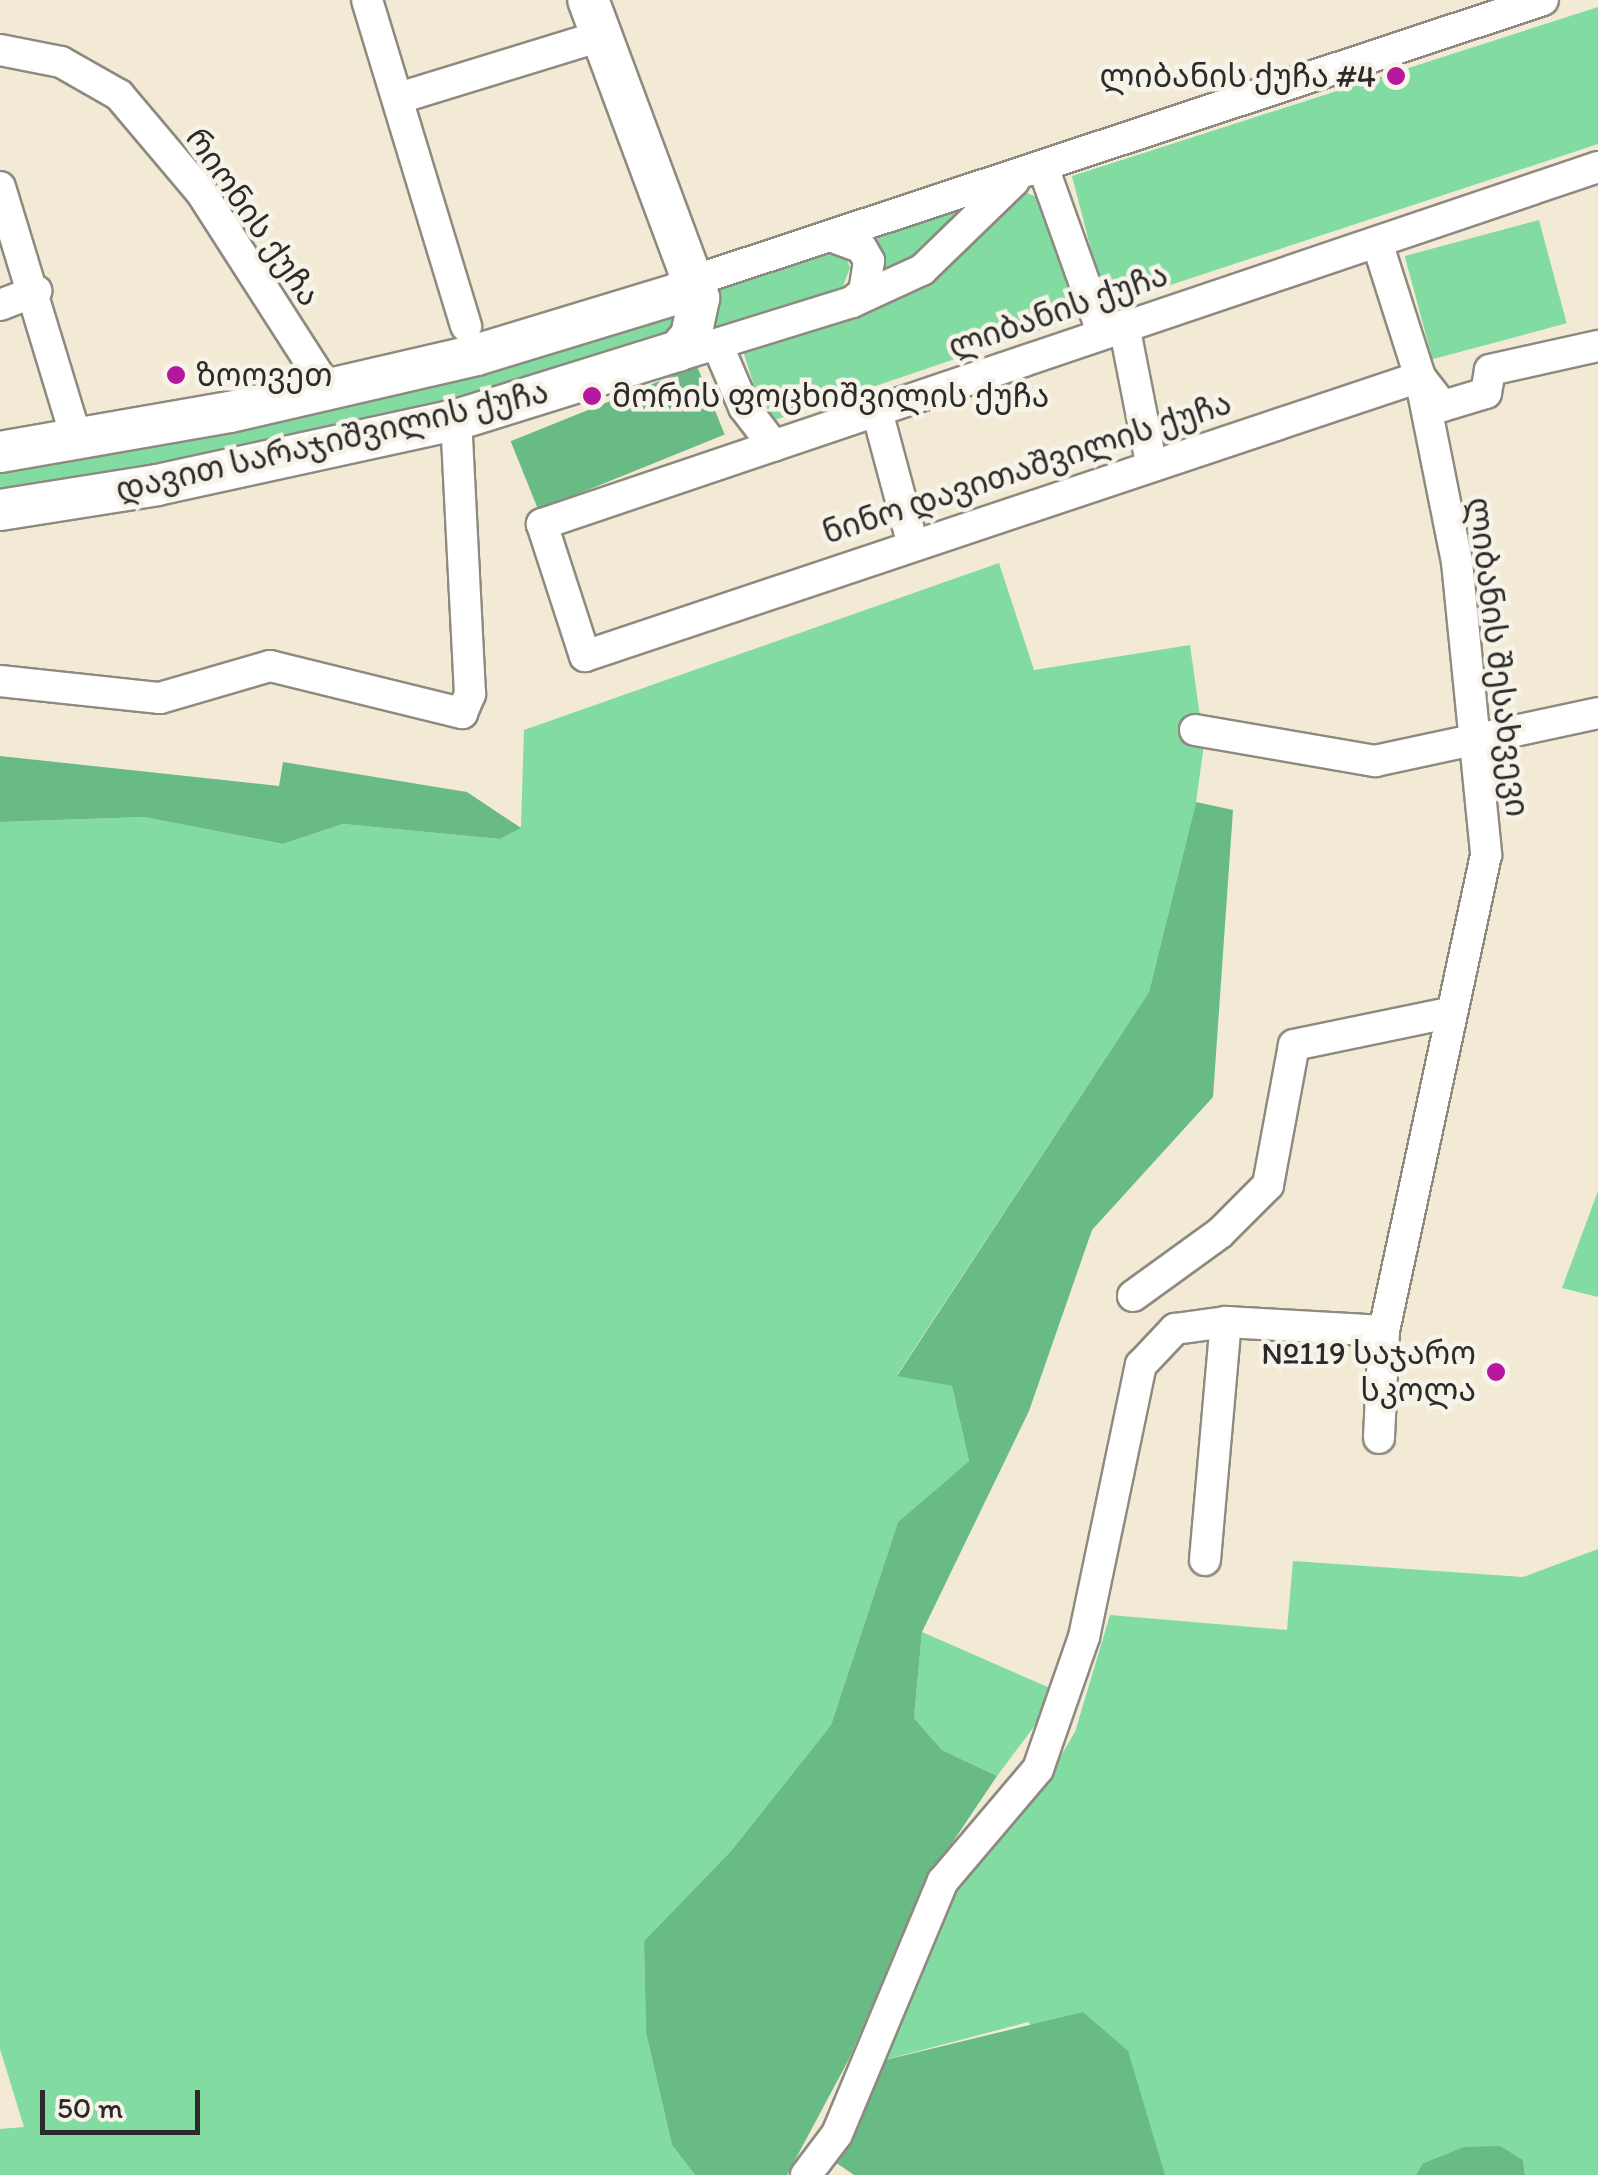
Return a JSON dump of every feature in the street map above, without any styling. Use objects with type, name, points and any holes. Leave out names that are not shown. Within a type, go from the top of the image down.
[{"type":"main road","points":[[594,18],[699,298],[691,336],[660,360]]},
{"type":"main road","name":"დავით სარაჯიშვილის ქუჩა","points":[[0,452],[329,391],[511,344],[677,294],[694,280]]},
{"type":"main road","name":"დავით სარაჯიშვილის ქუჩა","points":[[0,510],[157,485],[456,420],[660,360]]},
{"type":"street","points":[[367,0],[466,326]]},
{"type":"street","points":[[694,280],[1032,172],[1543,0]]},
{"type":"street","points":[[398,98],[594,18]]},
{"type":"street","name":"რიონის ქუჩა","points":[[0,50],[61,62],[119,95],[201,192],[329,391]]},
{"type":"street","name":"ლიბანის ქუჩა","points":[[542,524],[1598,167]]},
{"type":"street","points":[[660,360],[852,302],[922,270],[1032,172]]},
{"type":"street","points":[[1032,172],[1113,329],[1151,463]]},
{"type":"street","points":[[0,187],[36,291],[77,440]]},
{"type":"street","points":[[830,236],[861,247],[870,261],[864,292],[852,302]]},
{"type":"street","name":"ლიბანის შესახვევი","points":[[1377,242],[1420,378],[1457,562],[1478,741],[1486,856],[1449,1013],[1437,1099],[1384,1330],[1379,1438]]},
{"type":"street","points":[[0,305],[36,291]]},
{"type":"street","points":[[717,344],[744,407],[774,446]]},
{"type":"street","points":[[1420,378],[1443,406],[1486,393],[1490,370],[1598,346]]},
{"type":"street","name":"ნინო დავითაშვილის ქუჩა","points":[[542,524],[585,656],[912,542],[1420,378]]},
{"type":"street","points":[[876,411],[912,542]]},
{"type":"street","points":[[0,681],[160,698],[270,666],[462,713],[470,694],[456,420]]},
{"type":"street","points":[[1195,730],[1375,761],[1598,713]]},
{"type":"street","points":[[1133,1296],[1220,1234],[1268,1184],[1294,1045],[1449,1013]]},
{"type":"street","points":[[1205,1560],[1226,1322]]},
{"type":"street","points":[[806,2175],[837,2134],[944,1881],[1038,1769],[1084,1637],[1141,1365],[1175,1329],[1226,1322],[1384,1330]]},
{"type":"green space","points":[[1598,7],[1598,144],[1140,295],[1115,292],[1097,273],[1072,176]]},
{"type":"green space","points":[[1000,186],[917,261],[874,282],[862,234]]},
{"type":"green space","points":[[1027,193],[1039,198],[1080,311],[1076,318],[766,423],[743,351],[902,296],[1005,202]]},
{"type":"green space","points":[[1539,220],[1567,323],[1432,359],[1405,256]]},
{"type":"green space","points":[[826,246],[845,254],[850,268],[840,294],[702,341],[710,283]]},
{"type":"green space","points":[[682,314],[680,332],[504,394],[190,470],[0,496],[0,463]]},
{"type":"green space","points":[[697,366],[725,435],[538,510],[511,441]]},
{"type":"green space","points":[[999,563],[1034,670],[1190,645],[1204,745],[1196,802],[1149,992],[897,1375],[952,1386],[969,1461],[898,1522],[831,1725],[731,1851],[644,1941],[646,2033],[672,2145],[695,2175],[0,2175],[0,2129],[24,2127],[0,2049],[0,822],[144,817],[283,844],[343,824],[500,839],[521,827],[524,730]]},
{"type":"green space","points":[[0,756],[279,786],[283,762],[467,792],[521,828],[500,839],[343,824],[283,844],[144,817],[0,822]]},
{"type":"green space","points":[[1196,802],[1233,810],[1213,1097],[1092,1230],[1029,1411],[922,1632],[914,1718],[942,1750],[997,1776],[924,1885],[849,2059],[787,2175],[695,2175],[672,2145],[646,2033],[644,1941],[731,1851],[831,1725],[898,1522],[969,1461],[952,1386],[897,1376],[1149,992]]},
{"type":"green space","points":[[1598,1191],[1598,1297],[1562,1288]]},
{"type":"green space","points":[[1598,1549],[1598,2175],[1525,2175],[1523,2160],[1422,2164],[1416,2175],[1165,2175],[1028,2022],[877,2062],[948,1894],[1044,1784],[1075,1732],[1110,1615],[1287,1630],[1293,1561],[1523,1577]]},
{"type":"green space","points":[[922,1632],[1050,1688],[1039,1720],[997,1776],[942,1750],[914,1718]]},
{"type":"green space","points":[[1083,2012],[1128,2051],[1165,2175],[854,2175],[835,2162],[861,2115],[877,2062]]},
{"type":"green space","points":[[1500,2146],[1523,2160],[1525,2175],[1416,2175],[1422,2164],[1464,2147]]},
{"type":"place","name":"ლიბანის ქუჩა #4","points":[[1396,76]]},
{"type":"place","name":"ზოოვეთ","points":[[176,375]]},
{"type":"place","name":"მორის ფოცხიშვილის ქუჩა","points":[[592,396]]},
{"type":"place","name":"№119 საჯარო სკოლა","points":[[1496,1372]]}]
